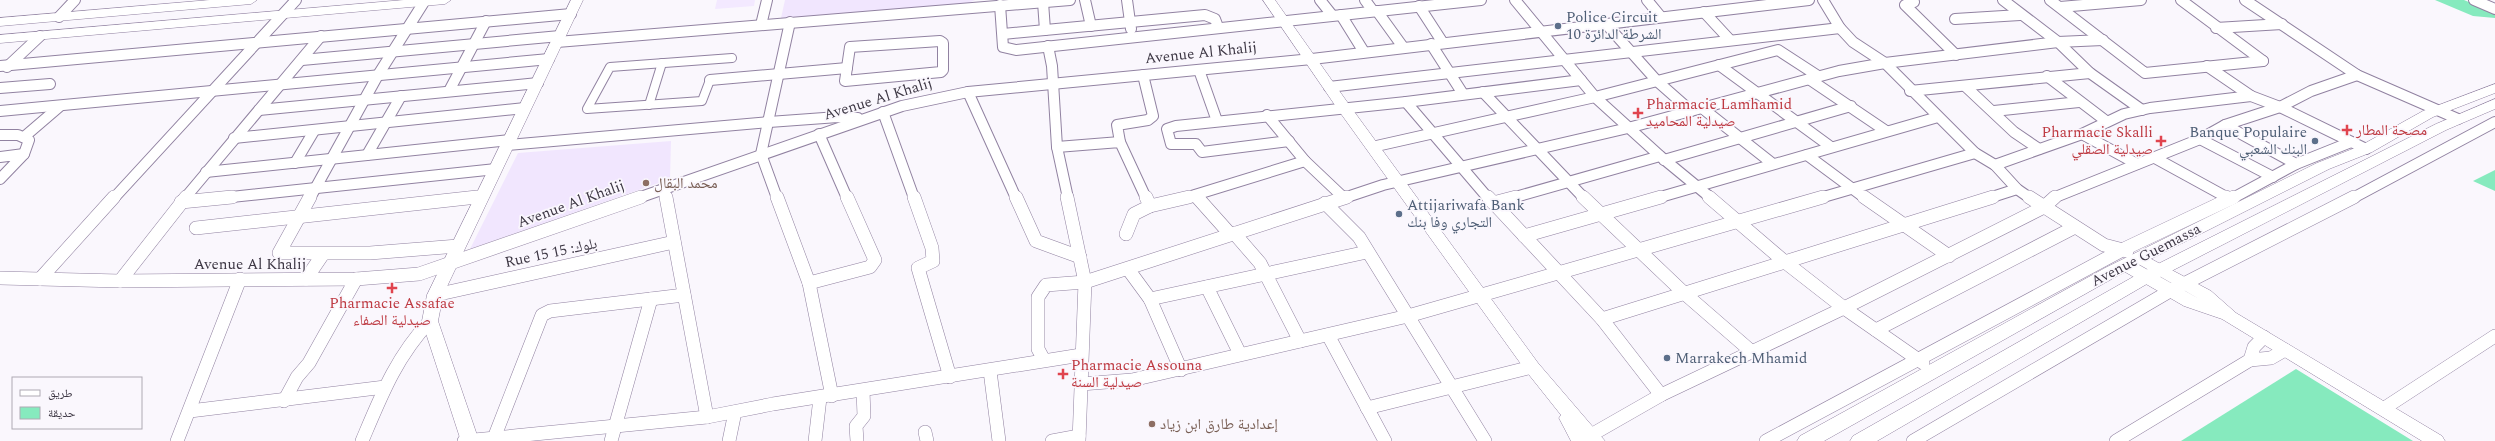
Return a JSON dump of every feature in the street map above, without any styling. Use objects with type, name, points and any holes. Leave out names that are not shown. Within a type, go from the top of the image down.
[{"type":"main road","name":"Avenue Guemassa","points":[[1807,441],[1935,371],[2121,255],[2323,166],[2366,149],[2436,110],[2495,88]]},
{"type":"main road","name":"Avenue Guemassa","points":[[1860,441],[2153,273],[2458,120],[2495,104]]},
{"type":"street","points":[[58,17],[75,0]]},
{"type":"street","points":[[0,22],[251,0]]},
{"type":"street","points":[[40,279],[210,91],[296,0]]},
{"type":"street","points":[[0,39],[445,0]]},
{"type":"street","points":[[577,0],[435,295],[430,321],[468,441],[707,417],[772,404],[990,371],[1044,360],[1081,355]]},
{"type":"street","points":[[761,25],[767,0]]},
{"type":"street","points":[[302,60],[474,43],[559,39],[761,25],[978,4],[1000,5],[1021,2],[1065,0]]},
{"type":"street","points":[[1084,0],[1091,26]]},
{"type":"street","points":[[1127,0],[1131,22],[1131,36]]},
{"type":"street","points":[[1269,0],[1312,59],[1329,87],[1480,297],[1532,367],[1589,439],[1661,395],[1949,256],[2044,207],[2054,197],[2155,158],[2200,139],[2225,126],[2280,107],[2311,91],[2350,76],[2357,75]]},
{"type":"street","points":[[1320,0],[1337,15],[1364,52]]},
{"type":"street","points":[[1365,0],[1403,47]]},
{"type":"street","points":[[1000,5],[1003,47],[1008,50],[1375,11],[1413,4],[1481,0]]},
{"type":"street","points":[[1515,0],[1595,97],[1628,128],[1739,221],[1785,262],[1844,308],[1935,371]]},
{"type":"street","points":[[1647,0],[1661,17]]},
{"type":"street","name":"Avenue Al Khalij","points":[[0,278],[120,280],[356,280],[419,274],[450,265],[664,187],[883,112],[927,99],[968,92],[1053,83],[1312,59],[1704,12],[1754,3],[1809,0]]},
{"type":"street","points":[[1823,0],[1840,28],[1853,42],[1884,63],[1910,91],[1975,153],[1995,165],[2017,188],[2075,227],[2121,255],[2153,273],[2184,283],[2205,296],[2230,317],[2436,441]]},
{"type":"street","points":[[1913,0],[1914,2],[1905,5],[1956,55]]},
{"type":"street","points":[[2003,0],[2020,15],[2058,42],[2090,73],[2142,110]]},
{"type":"street","points":[[2050,0],[2145,73],[2263,61],[2216,28],[2181,0]]},
{"type":"street","points":[[2060,7],[2141,0]]},
{"type":"street","points":[[2245,0],[2357,75],[2458,120]]},
{"type":"street","points":[[2474,0],[2495,9]]},
{"type":"street","points":[[424,2],[378,75],[313,189],[279,253],[370,253],[458,246]]},
{"type":"street","points":[[1043,2],[1045,30]]},
{"type":"street","points":[[1413,4],[1443,43]]},
{"type":"street","points":[[1704,12],[1729,39]]},
{"type":"street","points":[[4,66],[571,14]]},
{"type":"street","points":[[1003,34],[1205,15],[1215,19],[1218,27]]},
{"type":"street","points":[[1955,19],[2020,15]]},
{"type":"street","points":[[448,91],[486,21]]},
{"type":"street","points":[[790,22],[761,154],[809,283],[826,397],[815,441]]},
{"type":"street","points":[[1606,24],[1629,52],[1657,81],[1696,110],[1740,138],[1774,164]]},
{"type":"street","points":[[2216,28],[2282,24]]},
{"type":"street","points":[[1067,43],[1069,27]]},
{"type":"street","points":[[1329,87],[1729,39],[1840,28]]},
{"type":"street","points":[[0,74],[4,66],[40,36]]},
{"type":"street","points":[[120,280],[181,202],[322,36]]},
{"type":"street","points":[[1044,360],[1038,349],[1038,297],[1040,291],[1052,284],[1085,282],[1343,197],[1398,182],[1628,128],[1814,78],[1884,63],[2058,42],[2103,40]]},
{"type":"street","points":[[943,41],[943,70],[941,72],[847,82],[845,80],[847,68],[848,49],[850,47],[943,41]]},
{"type":"street","points":[[1431,44],[1463,94]]},
{"type":"street","points":[[1048,46],[1053,83],[1057,147],[1085,282],[1079,438],[1052,441]]},
{"type":"street","points":[[1372,147],[1595,97],[1780,50],[1814,78],[1886,131]]},
{"type":"street","points":[[732,58],[610,67],[588,109],[702,101],[710,80],[847,68]]},
{"type":"street","points":[[0,111],[58,107],[549,59]]},
{"type":"street","points":[[649,105],[662,63]]},
{"type":"street","points":[[1719,66],[1831,147]]},
{"type":"street","points":[[2207,66],[2251,96],[2280,107],[2366,149]]},
{"type":"street","points":[[1199,70],[1217,121]]},
{"type":"street","points":[[1910,91],[2047,76],[2090,73]]},
{"type":"street","points":[[1143,75],[1153,116],[1148,120],[1117,125],[1120,142],[1150,206]]},
{"type":"street","points":[[2047,76],[2079,102],[2106,121]]},
{"type":"street","points":[[1289,141],[1204,152],[1200,151],[1196,144],[1175,145],[1170,143],[1167,129],[1170,127],[1267,115],[1406,102],[1581,80]]},
{"type":"street","points":[[258,110],[538,83]]},
{"type":"street","points":[[0,88],[50,84]]},
{"type":"street","points":[[1965,86],[1994,111],[2014,132],[2039,149]]},
{"type":"street","points":[[968,92],[1036,241],[1080,257]]},
{"type":"street","points":[[1483,92],[1535,149],[1568,182],[1684,293],[1752,352]]},
{"type":"street","points":[[366,155],[401,96]]},
{"type":"street","points":[[1995,165],[2082,134],[2106,121],[2142,110],[2251,96]]},
{"type":"street","points":[[1406,102],[1493,203],[1602,320],[1661,395]]},
{"type":"street","points":[[1994,111],[2079,102]]},
{"type":"street","points":[[1493,203],[1568,182],[1740,138],[1851,106]]},
{"type":"street","points":[[24,137],[58,107]]},
{"type":"street","points":[[234,138],[314,131],[525,108]]},
{"type":"street","points":[[883,112],[932,248],[933,261],[919,266],[918,268],[950,377]]},
{"type":"street","points":[[1267,115],[1305,161],[1343,197]]},
{"type":"street","points":[[206,172],[366,155],[769,122],[838,117],[860,120]]},
{"type":"street","points":[[1524,236],[1698,188],[1886,131],[1938,118]]},
{"type":"street","points":[[1913,441],[2184,283],[2303,224],[2495,122]]},
{"type":"street","points":[[2225,126],[2296,164]]},
{"type":"street","points":[[295,163],[314,131]]},
{"type":"street","points":[[809,283],[870,267],[875,260],[820,134]]},
{"type":"street","points":[[2082,134],[2137,164]]},
{"type":"street","points":[[0,135],[24,137],[29,140],[29,145],[24,154],[0,179]]},
{"type":"street","points":[[2200,139],[2273,177]]},
{"type":"street","points":[[1057,147],[1120,142]]},
{"type":"street","points":[[1766,441],[1918,360],[2296,164],[2351,142]]},
{"type":"street","points":[[1081,384],[1132,380],[1181,370],[1240,354],[1300,342],[1408,316],[1480,297],[1975,153]]},
{"type":"street","points":[[0,157],[24,154]]},
{"type":"street","points":[[1807,155],[1901,224],[1949,256]]},
{"type":"street","points":[[2155,158],[2230,199]]},
{"type":"street","points":[[1126,234],[1134,214],[1150,206],[1196,195],[1305,161]]},
{"type":"street","points":[[181,202],[496,169]]},
{"type":"street","points":[[664,187],[707,417]]},
{"type":"street","points":[[1602,320],[2017,188]]},
{"type":"street","points":[[1196,195],[1232,234],[1256,257],[1300,342]]},
{"type":"street","points":[[196,228],[298,218],[483,196]]},
{"type":"street","points":[[1325,203],[1346,222],[1359,237],[1485,441]]},
{"type":"street","points":[[1876,330],[2075,227]]},
{"type":"street","name":"Rue 15 بلوك: 15","points":[[435,295],[674,242]]},
{"type":"street","points":[[1150,299],[1367,252]]},
{"type":"street","points":[[306,279],[323,254]]},
{"type":"street","points":[[1128,269],[1150,299],[1181,370]]},
{"type":"street","points":[[2153,273],[2170,291],[2190,302],[2230,317]]},
{"type":"street","points":[[177,441],[190,411],[240,279]]},
{"type":"street","points":[[284,401],[297,377],[309,363],[356,280]]},
{"type":"street","points":[[1207,287],[1240,354]]},
{"type":"street","points":[[494,438],[542,315],[550,311],[684,295]]},
{"type":"street","points":[[612,441],[651,299]]},
{"type":"street","points":[[362,441],[385,388],[410,342],[430,321]]},
{"type":"street","points":[[1328,335],[1385,441]]},
{"type":"street","points":[[2383,409],[2495,336]]},
{"type":"street","points":[[2250,360],[2254,347],[2264,337]]},
{"type":"street","points":[[2116,441],[2250,360],[2271,358],[2285,350]]},
{"type":"street","points":[[1367,408],[1532,367]]},
{"type":"street","points":[[990,371],[999,441]]},
{"type":"street","points":[[190,411],[385,388]]},
{"type":"street","points":[[857,441],[856,426],[864,416],[863,391]]},
{"type":"street","points":[[729,441],[735,412]]},
{"type":"shaded area","points":[[717,0],[755,0],[754,6],[715,9]]},
{"type":"shaded area","points":[[785,0],[975,0],[967,4],[781,18]]},
{"type":"shaded area","points":[[671,141],[670,179],[470,249],[518,153]]},
{"type":"green space","points":[[2435,0],[2464,0],[2495,13],[2495,18],[2473,16]]},
{"type":"green space","points":[[2495,170],[2495,191],[2473,181]]},
{"type":"green space","points":[[2296,369],[2413,441],[2181,441]]},
{"type":"place","name":"Police Circuit 10 الشرطة الدائرة","points":[[1558,26]]},
{"type":"place","name":"Pharmacie Lamhamid صيدلية المحاميد","points":[[1638,113]]},
{"type":"place","name":"مصحة المطار","points":[[2347,130]]},
{"type":"place","name":"Pharmacie Skalli صيدلية الصقلي","points":[[2161,141]]},
{"type":"place","name":"Banque Populaire البنك الشعبي","points":[[2315,141]]},
{"type":"place","name":"محمد البقال","points":[[646,183]]},
{"type":"place","name":"Attijariwafa Bank التجاري وفا بنك","points":[[1399,214]]},
{"type":"place","name":"Pharmacie Assafae صيدلية الصفاء","points":[[392,288]]},
{"type":"place","name":"Marrakech Mhamid","points":[[1667,358]]},
{"type":"place","name":"Pharmacie Assouna صيدلية السنة","points":[[1063,374]]},
{"type":"place","name":"إعدادية طارق ابن زياد","points":[[1152,424]]}]
